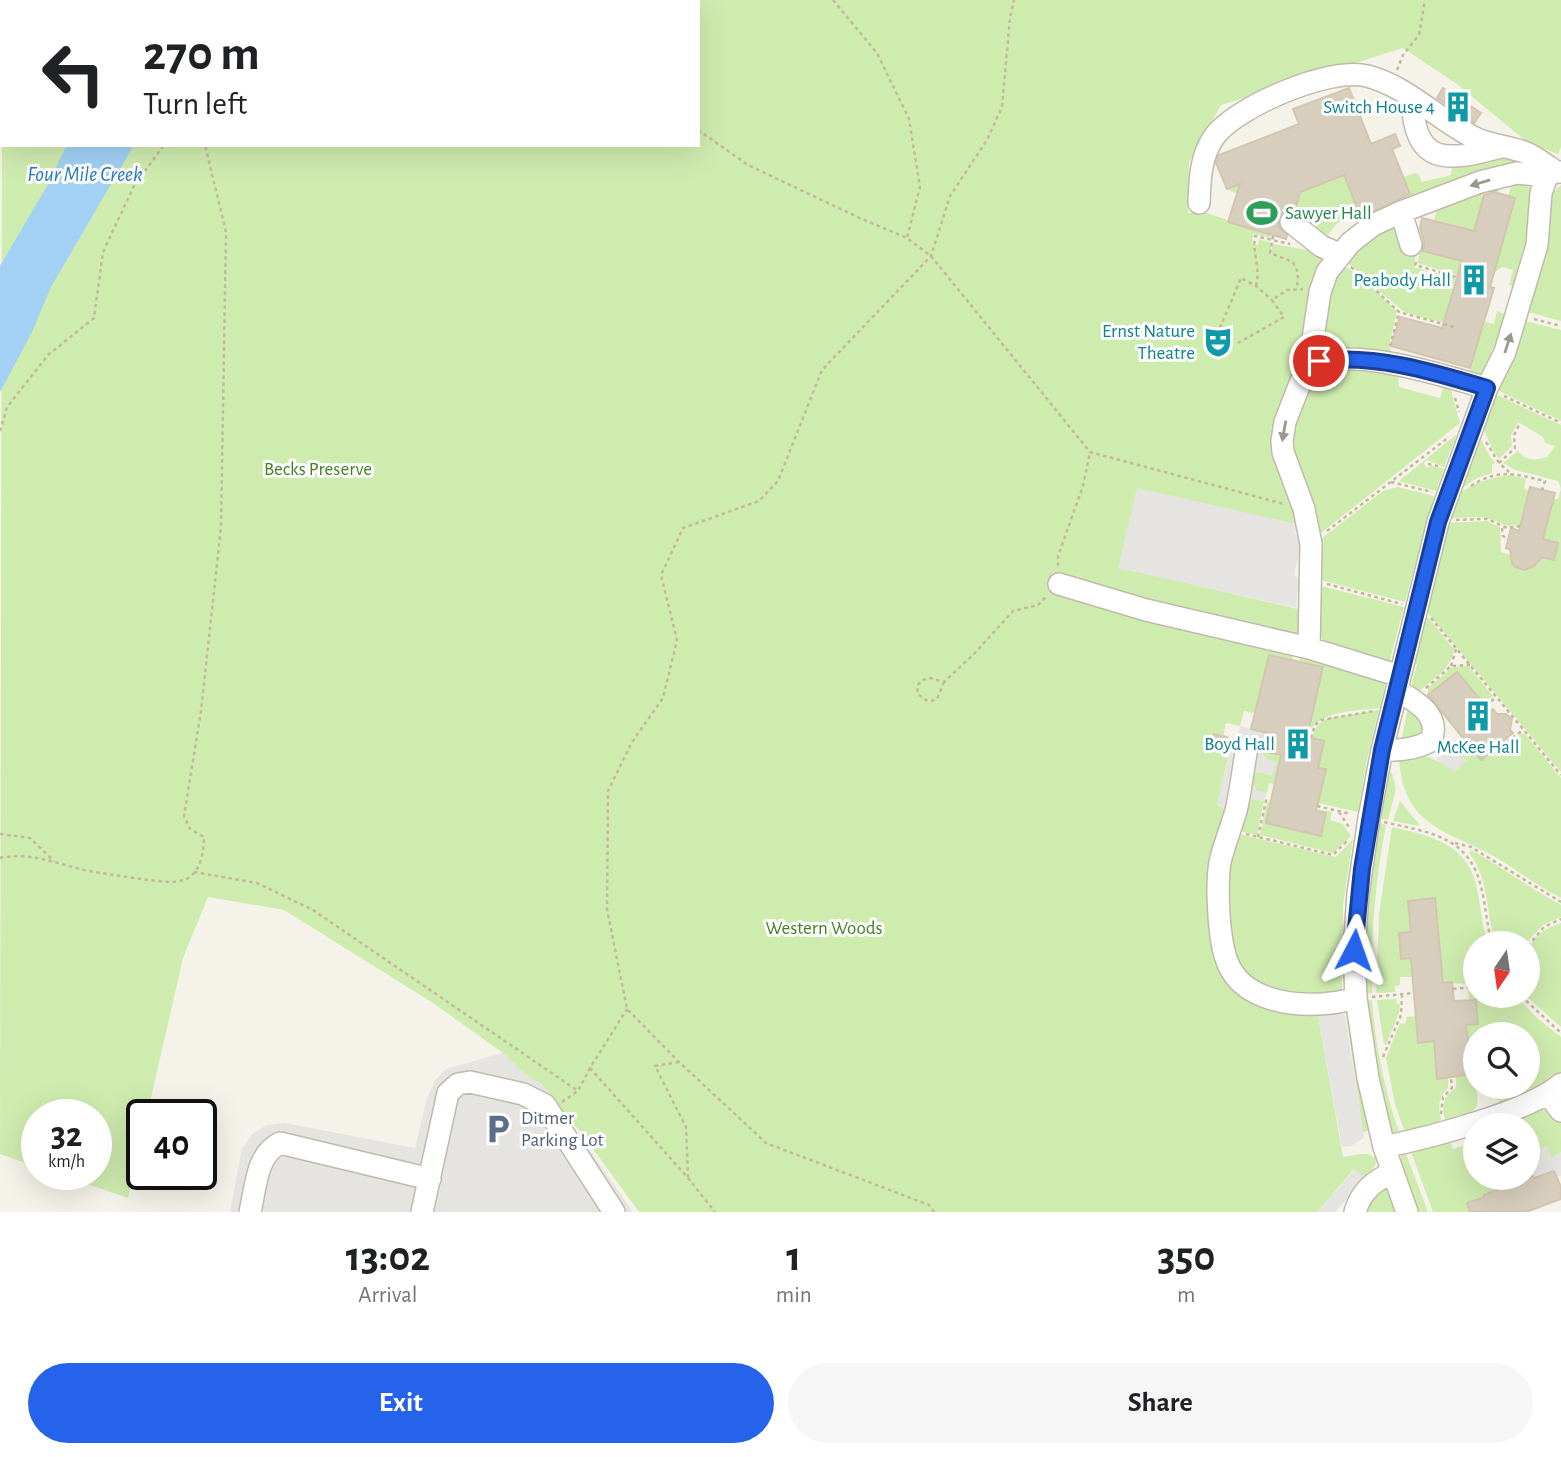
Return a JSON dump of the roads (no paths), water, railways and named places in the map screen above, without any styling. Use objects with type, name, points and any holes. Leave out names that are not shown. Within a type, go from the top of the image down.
[{"type":"street","points":[[1199,203],[1200,173],[1204,157],[1224,125],[1241,112],[1302,86],[1344,74],[1366,75],[1391,85],[1474,138],[1527,153],[1554,173]]},
{"type":"street","points":[[1412,98],[1414,120],[1422,144],[1433,152],[1454,158],[1503,146]]},
{"type":"street","points":[[1301,651],[1310,580],[1311,544],[1304,509],[1283,452],[1282,441],[1285,422],[1308,367],[1320,292],[1327,272],[1350,243],[1373,225],[1401,212],[1492,179],[1517,173],[1554,173]]},
{"type":"street","points":[[1407,1212],[1384,1147],[1368,1078],[1356,998],[1354,950],[1358,894],[1382,750],[1403,682],[1438,522],[1487,388],[1505,352],[1537,245],[1541,193],[1554,173]]},
{"type":"street","points":[[1401,212],[1411,245]]},
{"type":"street","points":[[1291,222],[1340,257]]},
{"type":"street","points":[[1308,367],[1319,361],[1335,359],[1400,364],[1487,388]]},
{"type":"street","points":[[1059,584],[1403,682],[1433,719],[1435,732],[1431,741],[1422,746],[1397,751],[1382,750]]},
{"type":"street","points":[[1247,747],[1236,811],[1220,863],[1217,894],[1223,951],[1227,963],[1235,977],[1260,995],[1276,1001],[1337,1003],[1356,998]]},
{"type":"street","points":[[422,1212],[448,1093],[458,1084],[470,1082],[523,1094],[544,1105],[614,1212]]},
{"type":"street","points":[[1384,1147],[1446,1131],[1557,1096]]},
{"type":"street","points":[[250,1212],[261,1161],[269,1149],[280,1143],[430,1179]]},
{"type":"street","points":[[1355,1212],[1364,1192],[1374,1181],[1393,1172]]},
{"type":"water","name":"Four Mile Creek","points":[[66,147],[133,147],[51,287],[32,332],[0,392],[0,266],[47,186]]},
{"type":"place","name":"Switch House 4","points":[[1458,107]]},
{"type":"place","name":"Sawyer Hall","points":[[1262,213]]},
{"type":"place","name":"Peabody Hall","points":[[1474,280]]},
{"type":"place","name":"Ernst Nature Theatre","points":[[1218,342]]},
{"type":"place","name":"McKee Hall","points":[[1478,716]]},
{"type":"place","name":"Boyd Hall","points":[[1298,744]]},
{"type":"place","name":"Ditmer Parking Lot","points":[[498,1129]]},
{"type":"park label","name":"Becks Preserve","points":[[318,469]]},
{"type":"park label","name":"Western Woods","points":[[824,928]]}]
